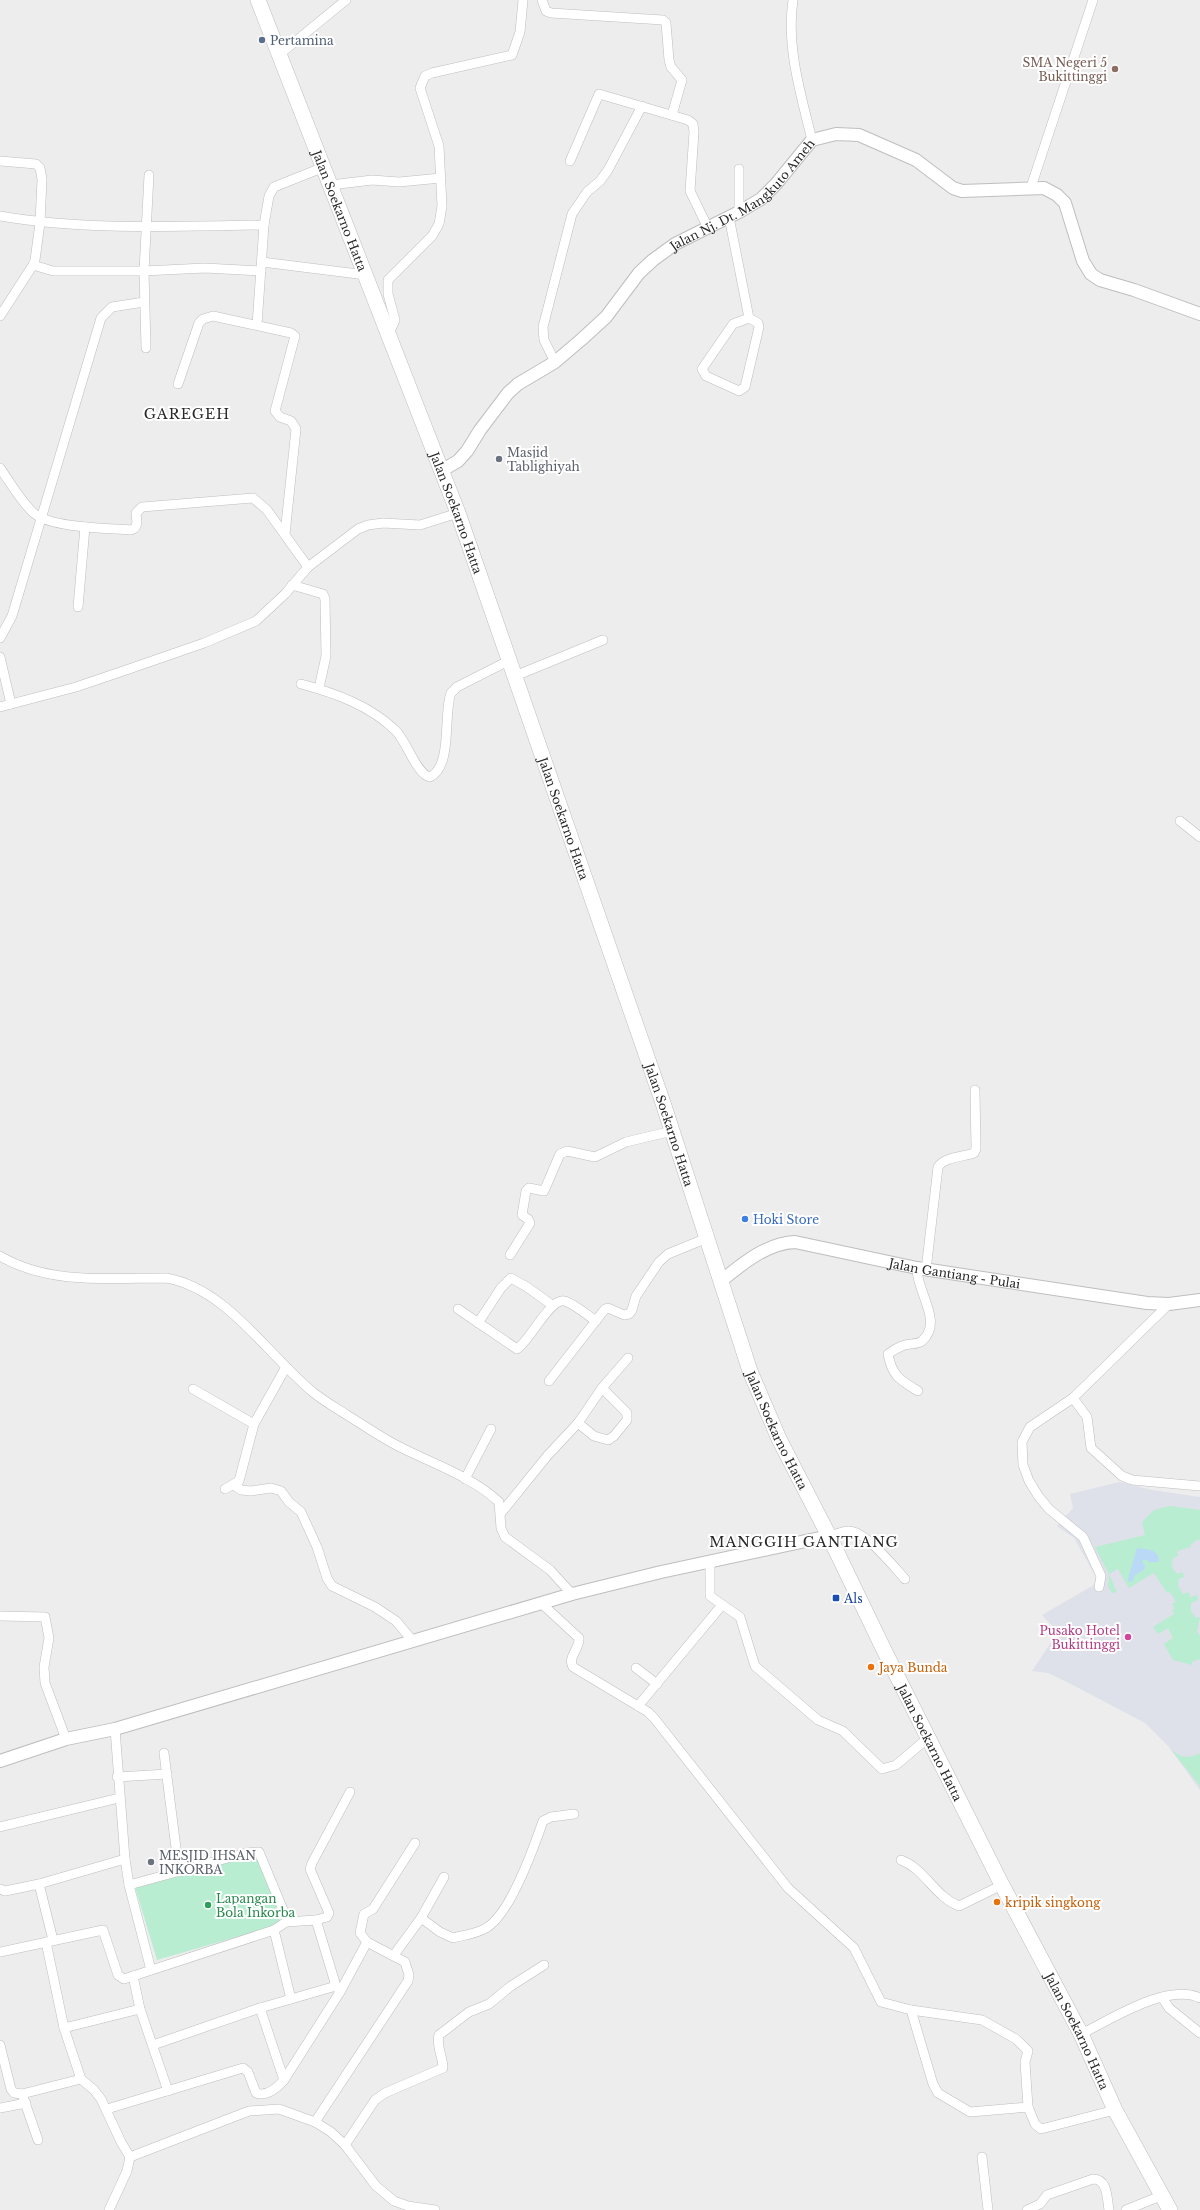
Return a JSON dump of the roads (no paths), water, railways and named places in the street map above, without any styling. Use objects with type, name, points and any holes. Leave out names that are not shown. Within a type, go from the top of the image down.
[{"type":"highway","name":"Jalan Soekarno Hatta","points":[[258,0],[458,513],[672,1131],[750,1371],[779,1439],[829,1536],[928,1738],[1002,1885],[1081,2034],[1115,2110],[1170,2210]]},
{"type":"street","points":[[280,54],[346,0]]},
{"type":"street","points":[[389,334],[395,320],[388,294],[388,280],[432,236],[440,224],[442,206],[439,146],[422,95],[422,82],[425,76],[432,73],[512,55],[520,32],[523,0]]},
{"type":"street","points":[[542,0],[546,11],[550,13],[663,20],[666,23],[671,67],[682,80],[672,115]]},
{"type":"street","points":[[793,0],[791,23],[796,73],[812,140]]},
{"type":"street","points":[[1031,187],[1093,0]]},
{"type":"street","points":[[570,162],[599,94],[688,120],[693,124],[690,191],[708,228]]},
{"type":"street","points":[[555,362],[544,340],[543,327],[572,214],[587,192],[600,181],[608,170],[642,106]]},
{"type":"street","name":"Jalan Nj. Dt. Mangkuto Ameh","points":[[441,471],[458,461],[467,451],[480,430],[508,393],[518,384],[555,362],[606,316],[639,273],[653,260],[675,244],[734,215],[761,199],[776,184],[812,140],[836,134],[859,135],[916,160],[953,188],[962,191],[1031,187],[1044,188],[1057,195],[1065,203],[1083,261],[1091,274],[1106,283],[1141,292],[1200,314]]},
{"type":"street","points":[[0,161],[36,164],[40,168],[42,179],[40,223],[33,265],[0,316]]},
{"type":"street","points":[[257,325],[264,225],[269,196],[274,187],[324,167]]},
{"type":"street","points":[[739,169],[734,215],[749,318]]},
{"type":"street","points":[[146,348],[144,271],[145,226],[149,175]]},
{"type":"street","points":[[331,185],[372,180],[399,182],[441,178]]},
{"type":"street","points":[[0,216],[40,223],[145,226],[264,225]]},
{"type":"street","points":[[33,265],[47,271],[144,271],[261,266],[366,275]]},
{"type":"street","points":[[0,638],[12,616],[101,318],[112,307],[144,302]]},
{"type":"street","points":[[178,384],[199,323],[203,319],[213,316],[291,333],[295,336],[276,410],[280,417],[291,421],[296,429],[284,534]]},
{"type":"street","points":[[749,318],[758,323],[759,330],[745,387],[739,392],[706,376],[702,369],[733,324],[749,318]]},
{"type":"street","points":[[0,468],[34,513],[42,519],[85,527],[131,530],[135,528],[137,523],[136,513],[142,507],[246,497],[253,498],[262,505],[308,567]]},
{"type":"street","points":[[0,706],[84,685],[236,630],[256,621],[308,567],[358,529],[368,525],[420,525],[458,513]]},
{"type":"street","points":[[78,607],[85,527]]},
{"type":"street","points":[[292,585],[318,592],[322,594],[325,599],[326,656],[318,688]]},
{"type":"street","points":[[515,676],[603,640]]},
{"type":"street","points":[[0,657],[11,704]]},
{"type":"street","points":[[301,684],[318,688],[369,709],[386,721],[398,733],[409,748],[420,771],[430,777],[439,768],[444,754],[451,693],[457,687],[510,660]]},
{"type":"street","points":[[1180,821],[1200,837]]},
{"type":"street","points":[[918,1391],[897,1378],[889,1363],[888,1354],[903,1346],[921,1342],[929,1334],[931,1320],[919,1287],[938,1167],[940,1163],[974,1153],[976,1149],[975,1090]]},
{"type":"street","points":[[510,1255],[530,1223],[528,1218],[522,1215],[526,1191],[531,1188],[544,1191],[560,1154],[567,1151],[595,1157],[626,1142],[672,1131]]},
{"type":"street","points":[[549,1381],[605,1310],[608,1308],[624,1315],[629,1314],[632,1310],[636,1296],[659,1262],[668,1254],[707,1238]]},
{"type":"street","name":"Jalan Gantiang - Pulai","points":[[721,1282],[751,1258],[785,1242],[806,1243],[921,1269],[1147,1303],[1169,1304],[1200,1300]]},
{"type":"street","points":[[0,1256],[20,1266],[68,1278],[166,1278],[182,1281],[208,1296],[234,1315],[315,1394],[374,1432],[492,1495],[499,1502],[501,1528],[504,1537],[550,1570],[572,1594]]},
{"type":"street","points":[[478,1324],[501,1288],[511,1278],[527,1287],[552,1305]]},
{"type":"street","points":[[458,1309],[517,1349],[541,1322],[552,1305],[559,1301],[567,1302],[596,1322]]},
{"type":"street","points":[[1099,1587],[1101,1576],[1083,1537],[1049,1509],[1029,1481],[1022,1458],[1022,1442],[1030,1427],[1073,1398],[1169,1304]]},
{"type":"street","points":[[501,1513],[548,1455],[578,1423],[602,1388],[628,1358]]},
{"type":"street","points":[[225,1489],[239,1481],[254,1424],[286,1367]]},
{"type":"street","points":[[578,1423],[594,1436],[608,1440],[614,1436],[627,1420],[627,1413],[602,1388]]},
{"type":"street","points":[[193,1389],[254,1424]]},
{"type":"street","points":[[1073,1398],[1087,1417],[1091,1448],[1122,1476],[1132,1480],[1200,1486]]},
{"type":"street","points":[[465,1480],[491,1428]]},
{"type":"street","points":[[234,1485],[241,1490],[252,1491],[271,1488],[281,1491],[289,1502],[301,1512],[317,1547],[327,1578],[332,1586],[375,1607],[396,1621],[412,1640]]},
{"type":"street","points":[[0,1761],[66,1739],[115,1729],[412,1640],[572,1594],[845,1532],[853,1532],[876,1546],[905,1579]]},
{"type":"street","points":[[710,1562],[710,1596],[740,1617],[755,1666],[818,1720],[843,1731],[879,1767],[886,1769],[896,1765],[928,1738]]},
{"type":"street","points":[[542,1603],[579,1638],[579,1644],[571,1658],[570,1663],[573,1667],[638,1706],[654,1718],[788,1888],[854,1948],[881,2002],[911,2010],[982,2020],[1016,2039],[1028,2051],[1025,2062],[1028,2107],[1035,2124],[1041,2129],[1115,2110]]},
{"type":"street","points":[[638,1706],[722,1605]]},
{"type":"street","points":[[0,1616],[45,1617],[49,1638],[44,1675],[66,1739]]},
{"type":"street","points":[[636,1668],[657,1684]]},
{"type":"street","points":[[115,1729],[117,1777],[125,1859],[129,1885],[151,1970]]},
{"type":"street","points":[[164,1753],[179,1872]]},
{"type":"street","points":[[117,1777],[167,1774]]},
{"type":"street","points":[[0,1952],[103,1930],[118,1975],[124,1979],[274,1930],[286,1922],[316,1920],[327,1917],[329,1913],[310,1869],[350,1792]]},
{"type":"street","points":[[0,1827],[119,1798]]},
{"type":"street","points":[[422,1918],[444,1934],[454,1938],[486,1928],[499,1915],[523,1876],[543,1821],[551,1817],[574,1814]]},
{"type":"street","points":[[315,2122],[406,1987],[409,1975],[405,1962],[367,1942],[360,1933],[364,1914],[373,1909],[415,1843]]},
{"type":"street","points":[[129,1885],[246,1853],[259,1852],[286,1917],[286,1922]]},
{"type":"street","points":[[0,1889],[5,1891],[39,1884],[125,1859]]},
{"type":"street","points":[[902,1860],[914,1866],[927,1882],[958,1906],[1002,1885]]},
{"type":"street","points":[[394,1956],[422,1918],[444,1877]]},
{"type":"street","points":[[39,1884],[64,2028],[81,2079],[94,2090],[107,2109],[121,2142],[130,2157],[127,2171],[109,2210]]},
{"type":"street","points":[[316,1920],[338,1988]]},
{"type":"street","points":[[274,1930],[291,1999]]},
{"type":"street","points":[[107,2109],[243,2068],[248,2072],[253,2090],[258,2094],[275,2090],[284,2080],[367,1942]]},
{"type":"street","points":[[346,2144],[375,2100],[385,2093],[442,2068],[443,2057],[437,2041],[439,2035],[469,2012],[489,2004],[511,1986],[544,1965]]},
{"type":"street","points":[[133,1976],[140,2009],[168,2091]]},
{"type":"street","points":[[153,2045],[260,2008],[338,1988]]},
{"type":"street","points":[[1081,2034],[1162,1997],[1184,1993],[1200,1998]]},
{"type":"street","points":[[1162,1997],[1169,2008],[1200,2032]]},
{"type":"street","points":[[260,2008],[284,2080]]},
{"type":"street","points":[[64,2028],[140,2009]]},
{"type":"street","points":[[911,2010],[933,2084],[938,2093],[970,2112],[1028,2107]]},
{"type":"street","points":[[0,2045],[11,2089],[14,2093],[22,2094],[81,2079]]},
{"type":"street","points":[[22,2094],[38,2140]]},
{"type":"street","points":[[0,2108],[26,2103]]},
{"type":"street","points":[[130,2157],[249,2111],[279,2109],[315,2122],[346,2144],[376,2186],[394,2201],[408,2206],[435,2210]]},
{"type":"street","points":[[982,2157],[988,2210]]},
{"type":"street","points":[[1027,2210],[1040,2204],[1047,2195],[1093,2179],[1101,2181],[1104,2185],[1109,2210]]},
{"type":"street","points":[[1126,2210],[1163,2195]]},
{"type":"water","points":[[1137,1548],[1152,1550],[1157,1554],[1159,1562],[1148,1562],[1147,1560],[1143,1560],[1142,1562],[1145,1565],[1144,1570],[1135,1575],[1133,1581],[1129,1582],[1128,1579]]},
{"type":"place","name":"Pertamina","points":[[262,40]]},
{"type":"place","name":"SMA Negeri 5 Bukittinggi","points":[[1115,69]]},
{"type":"place","name":"Masjid Tablighiyah","points":[[499,459]]},
{"type":"place","name":"Hoki Store","points":[[745,1219]]},
{"type":"place","name":"Als","points":[[836,1598]]},
{"type":"place","name":"Pusako Hotel Bukittinggi","points":[[1128,1637]]},
{"type":"place","name":"Jaya Bunda","points":[[871,1667]]},
{"type":"place","name":"MESJID IHSAN INKORBA","points":[[151,1862]]},
{"type":"place","name":"kripik singkong","points":[[997,1902]]},
{"type":"place","name":"Lapangan Bola Inkorba","points":[[208,1905]]},
{"type":"district","name":"GAREGEH","points":[[187,414]]},
{"type":"district","name":"MANGGIH GANTIANG","points":[[804,1542]]}]
